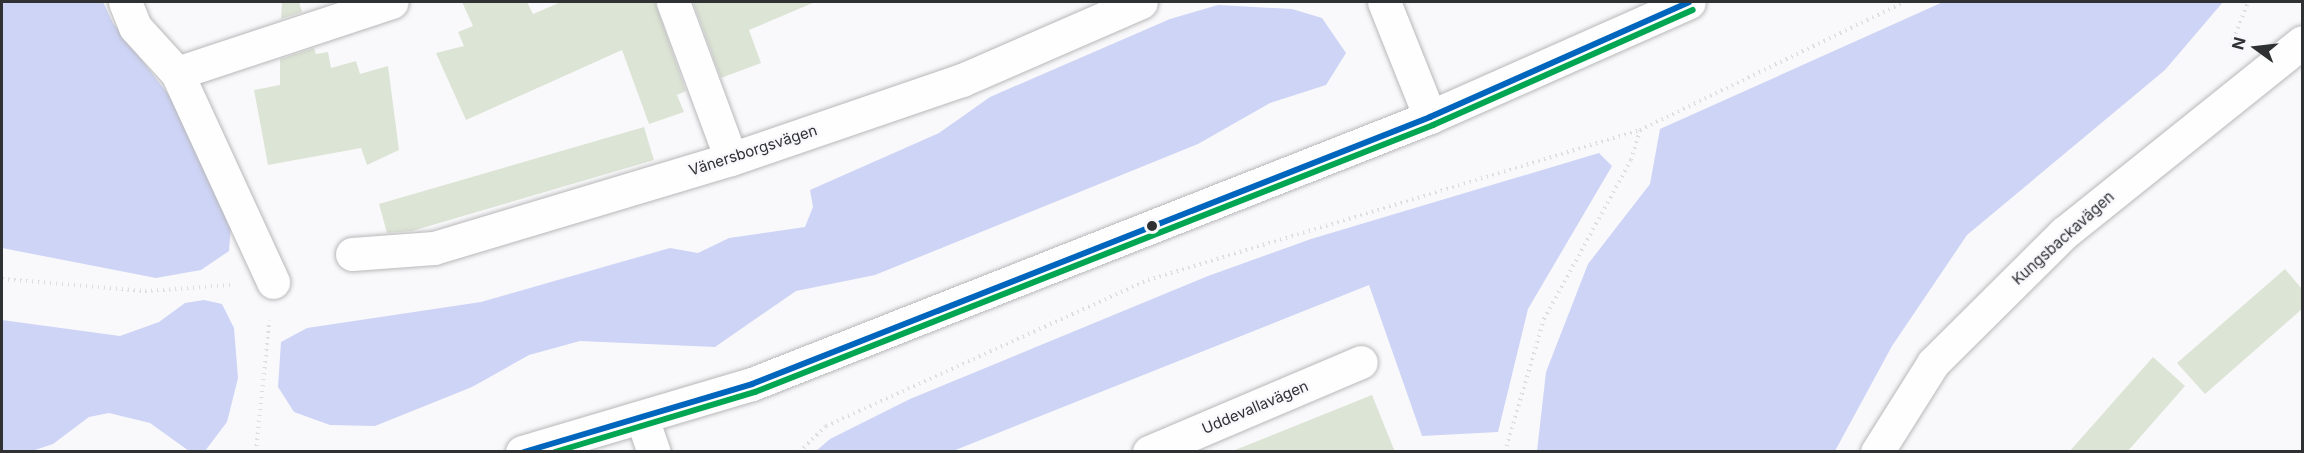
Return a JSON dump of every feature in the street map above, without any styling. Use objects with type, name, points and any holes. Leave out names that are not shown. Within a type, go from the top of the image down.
[{"type":"street","points":[[125,2],[135,27],[177,74],[273,282]]},
{"type":"street","points":[[674,2],[731,159]]},
{"type":"street","name":"Vänersborgsvägen","points":[[352,254],[434,248],[731,159],[963,80],[1141,2]]},
{"type":"street","points":[[1384,2],[1430,117]]},
{"type":"street","points":[[522,452],[752,384],[1430,117],[1689,2]]},
{"type":"street","points":[[177,74],[385,3]]},
{"type":"street","name":"Kungsbackavägen","points":[[1877,452],[1933,363],[2064,233],[2293,49],[2302,20]]},
{"type":"street","name":"Uddevallavägen","points":[[1149,452],[1361,362]]},
{"type":"street","points":[[642,418],[654,452]]},
{"type":"path","points":[[799,452],[826,426],[1189,264],[1640,130],[1905,2]]},
{"type":"path","points":[[1505,452],[1544,319],[1627,169],[1640,130]]},
{"type":"path","points":[[2,279],[145,291],[273,282],[256,452]]},
{"type":"shaded area","points":[[2,2],[103,2],[113,23],[182,112],[231,226],[229,251],[201,270],[156,278],[2,248]]},
{"type":"shaded area","points":[[1943,2],[2223,2],[2165,70],[1967,235],[1892,346],[1835,451],[1537,451],[1546,372],[1588,264],[1650,184],[1660,129]]},
{"type":"shaded area","points":[[1218,5],[1292,9],[1322,18],[1346,53],[1326,85],[1270,103],[1198,144],[875,275],[796,291],[715,347],[580,341],[529,355],[472,387],[375,426],[330,425],[294,412],[278,387],[281,342],[307,328],[481,302],[670,248],[698,253],[729,238],[805,227],[813,207],[810,190],[939,133],[990,97],[1170,19]]},
{"type":"shaded area","points":[[1599,153],[1612,166],[1528,309],[1498,432],[1422,436],[1369,285],[953,451],[816,451],[830,439],[910,399],[1208,276],[1311,239]]},
{"type":"shaded area","points":[[204,300],[222,304],[234,328],[238,378],[227,422],[205,451],[189,451],[150,423],[109,413],[89,417],[53,444],[32,451],[2,451],[2,320],[120,336],[159,322],[185,303]]},
{"type":"building","points":[[282,2],[299,2],[302,12],[281,19]]},
{"type":"building","points":[[462,2],[527,2],[533,14],[561,2],[655,2],[686,91],[677,95],[684,112],[649,124],[622,50],[466,120],[436,53],[464,46],[458,32],[473,26]]},
{"type":"building","points":[[693,2],[815,2],[749,30],[761,63],[721,78]]},
{"type":"building","points":[[314,48],[316,54],[328,52],[331,68],[356,61],[360,74],[388,66],[399,150],[367,165],[361,148],[268,165],[254,90],[280,85],[280,59]]},
{"type":"building","points":[[644,127],[654,160],[412,231],[387,233],[379,204]]},
{"type":"building","points":[[2285,269],[2302,289],[2302,309],[2205,394],[2177,363]]},
{"type":"building","points":[[2153,357],[2185,386],[2127,452],[2069,452]]},
{"type":"building","points":[[1372,395],[1395,452],[1236,452],[1235,450]]},
{"type":"transit line","points":[[524,452],[752,384],[1430,117],[1689,2]]},
{"type":"transit line","points":[[555,452],[755,392],[1433,125],[1693,10]]}]
